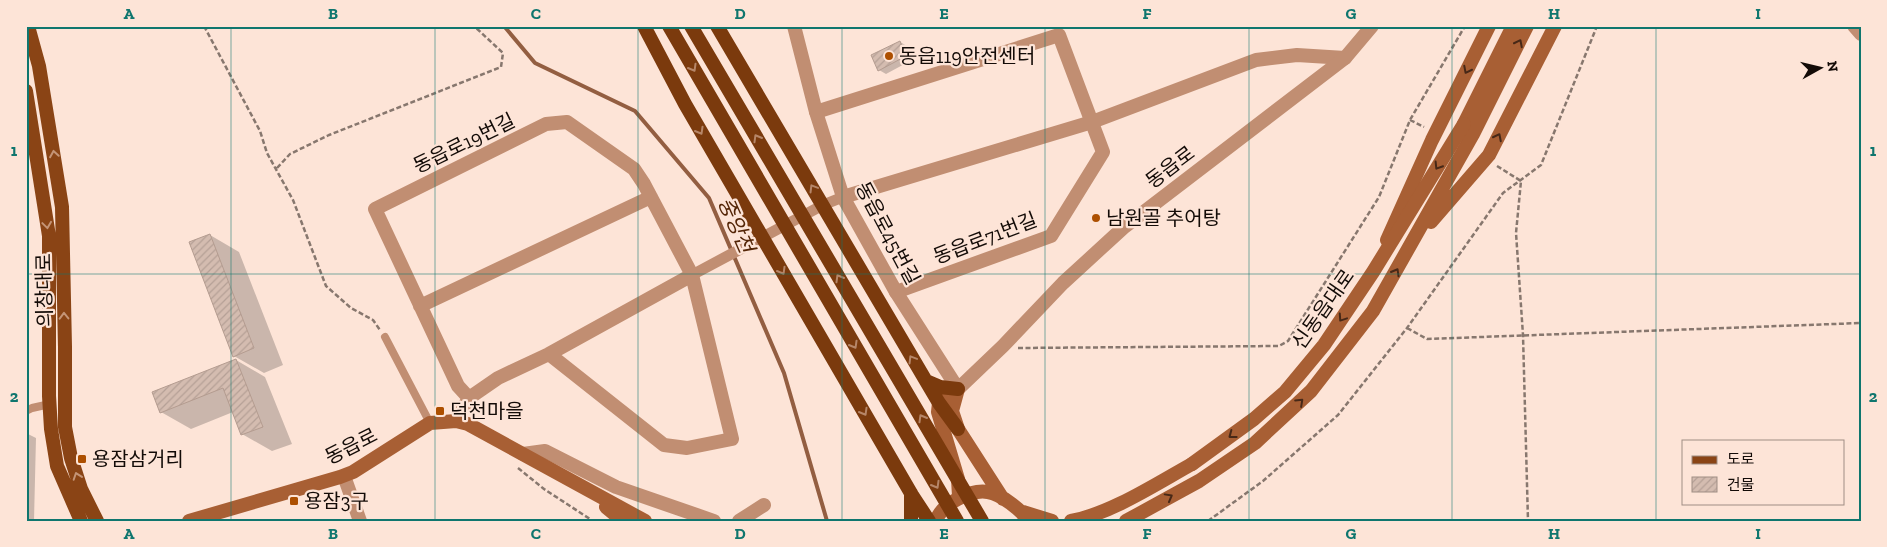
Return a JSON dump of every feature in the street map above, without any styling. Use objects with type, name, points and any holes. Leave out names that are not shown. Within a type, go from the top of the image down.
[{"type":"highway","points":[[642,26],[757,240],[929,521]]},
{"type":"highway","points":[[669,26],[957,521]]},
{"type":"highway","points":[[691,26],[982,521]]},
{"type":"highway","points":[[717,26],[939,403],[958,429]]},
{"type":"highway","points":[[926,381],[940,387],[958,389]]},
{"type":"highway","points":[[910,492],[911,521]]},
{"type":"main road","name":"의창대로","points":[[28,26],[40,74],[62,207],[65,427],[71,458],[81,489],[97,521]]},
{"type":"main road","points":[[1373,272],[1432,140],[1489,26]]},
{"type":"main road","name":"신동읍대로","points":[[1071,521],[1085,518],[1120,503],[1192,464],[1254,419],[1286,392],[1324,345],[1373,272],[1464,124],[1513,26]]},
{"type":"main road","name":"신동읍대로","points":[[1126,521],[1199,480],[1255,443],[1311,391],[1373,312],[1473,134],[1527,26]]},
{"type":"main road","points":[[1413,243],[1489,155],[1555,26]]},
{"type":"main road","name":"의창대로","points":[[26,91],[48,236],[51,429],[57,466],[81,521]]},
{"type":"main road","points":[[958,389],[939,403],[938,412],[958,479],[959,496]]},
{"type":"main road","points":[[958,389],[952,411],[958,429],[1003,499]]},
{"type":"main road","name":"동읍로","points":[[189,521],[344,476],[430,423],[456,421],[468,424],[571,481]]},
{"type":"main road","points":[[571,481],[623,521]]},
{"type":"main road","points":[[571,481],[645,521]]},
{"type":"main road","points":[[936,521],[938,514],[959,496],[987,492],[1003,499],[1026,516],[1052,521]]},
{"type":"street","name":"동읍로45번길","points":[[794,26],[816,112],[843,197],[896,292],[958,389]]},
{"type":"street","name":"동읍로","points":[[958,389],[1004,346],[1063,282],[1123,228],[1345,58],[1372,26]]},
{"type":"street","points":[[1854,26],[1861,34]]},
{"type":"street","name":"동읍로71번길","points":[[816,112],[1059,35],[1103,152],[1051,236],[896,292]]},
{"type":"street","points":[[456,421],[468,398],[498,378],[549,354],[757,240],[843,197],[1092,122],[1256,60],[1297,55],[1345,58]]},
{"type":"street","name":"동읍로19번길","points":[[468,398],[458,386],[375,209],[546,124],[567,122],[634,169],[696,273],[732,439],[687,448],[664,445],[549,354]]},
{"type":"street","points":[[420,306],[651,197]]},
{"type":"street","points":[[519,452],[545,451],[616,487],[714,521]]},
{"type":"street","points":[[344,476],[360,521]]},
{"type":"street","points":[[739,521],[764,505]]},
{"type":"lane","points":[[385,337],[430,423]]},
{"type":"lane","points":[[26,411],[50,404]]},
{"type":"path","points":[[204,26],[260,131],[267,154],[293,200],[326,286],[351,308],[373,320],[385,337]]},
{"type":"path","points":[[277,169],[290,154],[329,135],[501,67],[503,53],[474,26]]},
{"type":"path","points":[[1004,346],[1020,348],[1279,346],[1288,341],[1379,196],[1410,120],[1465,26]]},
{"type":"path","points":[[1208,521],[1264,481],[1338,415],[1407,328],[1504,193],[1541,165],[1597,26]]},
{"type":"path","points":[[1410,120],[1428,130]]},
{"type":"path","points":[[1496,166],[1521,181]]},
{"type":"path","points":[[1521,181],[1516,233],[1523,336],[1528,521]]},
{"type":"path","points":[[1407,328],[1427,339],[1861,323]]},
{"type":"path","points":[[519,452],[509,460],[544,489],[593,521]]},
{"type":"building","name":"동읍119안전센터","points":[[900,41],[906,56],[878,71],[871,55]]},
{"type":"building","points":[[210,234],[254,348],[233,357],[189,242]]},
{"type":"building","points":[[236,359],[263,427],[241,435],[223,388],[160,413],[152,392]]},
{"type":"waterway","name":"중앙천","points":[[504,26],[535,63],[635,111],[709,198],[784,373],[827,521]]},
{"type":"place","name":"동읍119안전센터","points":[[889,56]]},
{"type":"place","name":"남원골 추어탕","points":[[1096,218]]},
{"type":"place","name":"덕천마을","points":[[440,411]]},
{"type":"place","name":"용잠삼거리","points":[[82,459]]},
{"type":"place","name":"용잠3구","points":[[294,501]]}]
